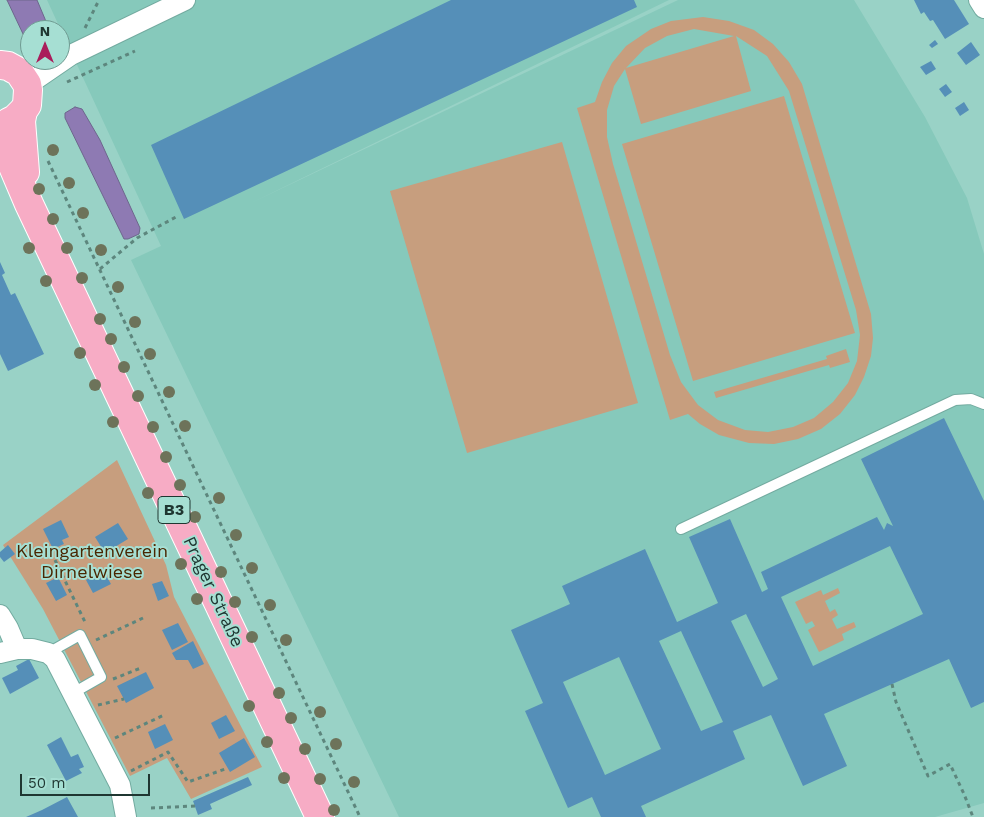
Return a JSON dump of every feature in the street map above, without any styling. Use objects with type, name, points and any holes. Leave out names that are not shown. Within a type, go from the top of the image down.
[{"type":"main road","points":[[0,64],[14,68],[27,84]]},
{"type":"main road","name":"B3","points":[[11,117],[28,98],[27,84]]},
{"type":"main road","name":"Prager Straße","points":[[11,117],[21,121],[29,204]]},
{"type":"main road","name":"Prager Straße","points":[[0,136],[29,204],[320,817]]},
{"type":"street","points":[[27,84],[71,55],[185,0]]},
{"type":"street","points":[[979,0],[984,8]]},
{"type":"street","points":[[0,615],[8,628],[9,651],[32,649],[48,653],[58,663],[116,778],[122,794],[126,817]]},
{"type":"lane","points":[[682,529],[955,400],[971,399],[984,404]]},
{"type":"lane","points":[[48,653],[80,635],[101,677],[77,701]]},
{"type":"path","points":[[84,30],[99,0]]},
{"type":"path","points":[[62,84],[135,51]]},
{"type":"path","points":[[47,159],[360,817]]},
{"type":"path","points":[[100,269],[136,238],[176,217]]},
{"type":"path","points":[[55,560],[89,631],[80,635]]},
{"type":"path","points":[[85,645],[143,618]]},
{"type":"path","points":[[101,677],[104,683],[141,668]]},
{"type":"path","points":[[892,684],[896,702],[928,776],[950,764],[973,817]]},
{"type":"path","points":[[77,701],[124,699]]},
{"type":"path","points":[[100,746],[164,715]]},
{"type":"path","points":[[116,778],[168,752],[188,782],[228,768]]},
{"type":"path","points":[[151,808],[195,806]]},
{"type":"shaded area","points":[[7,0],[37,0],[45,20],[20,20],[20,28]]},
{"type":"shaded area","points":[[47,0],[669,0],[251,203],[678,0],[854,0],[925,117],[967,198],[984,254],[984,803],[935,817],[399,817],[131,260],[161,246],[70,50],[70,20],[56,20]]},
{"type":"shaded area","points":[[75,107],[82,109],[100,140],[140,228],[139,234],[128,239],[124,239],[65,118],[65,113]]},
{"type":"green space","points":[[703,17],[729,21],[754,30],[773,44],[789,62],[802,84],[871,314],[873,338],[871,356],[855,395],[840,414],[821,429],[798,439],[774,444],[749,443],[719,435],[700,424],[688,414],[670,420],[577,108],[595,102],[602,82],[612,63],[626,46],[651,29],[671,21]],"holes":[[[694,29],[734,36],[626,68],[645,48],[667,36]],[[736,36],[767,56],[789,91],[856,310],[860,335],[857,361],[848,383],[833,402],[814,418],[793,427],[768,432],[745,430],[718,420],[698,405],[681,382],[670,355],[613,164],[607,137],[607,110],[614,86],[625,69],[641,124],[751,91]]]},
{"type":"green space","points":[[784,96],[855,333],[693,381],[622,144]]},
{"type":"green space","points":[[562,142],[638,403],[467,453],[390,191]]},
{"type":"green space","points":[[846,349],[850,362],[830,368],[829,365],[716,398],[714,392],[827,359],[826,356]]},
{"type":"green space","name":"Kleingartenverein Dirnelwiese","points":[[117,460],[166,565],[174,597],[262,767],[191,799],[167,758],[130,776],[43,609],[3,545]]},
{"type":"green space","points":[[838,588],[840,593],[825,601],[830,612],[835,609],[838,615],[832,619],[837,629],[854,622],[856,627],[842,634],[844,640],[819,652],[808,630],[815,626],[812,621],[806,624],[795,602],[821,590],[823,595]]},
{"type":"building","points":[[451,0],[634,0],[637,7],[184,219],[151,145]]},
{"type":"building","points":[[914,0],[954,0],[969,24],[945,39],[933,20],[930,21],[924,12],[921,14]]},
{"type":"building","points":[[935,40],[938,44],[932,48],[929,45]]},
{"type":"building","points":[[971,42],[980,55],[966,65],[957,53]]},
{"type":"building","points":[[931,61],[936,69],[926,75],[920,67]]},
{"type":"building","points":[[946,84],[952,92],[945,97],[939,89]]},
{"type":"building","points":[[964,102],[969,110],[960,116],[955,108]]},
{"type":"building","points":[[0,262],[5,273],[2,275],[11,295],[15,293],[44,354],[8,371],[0,354]]},
{"type":"building","points":[[944,418],[984,501],[984,702],[971,708],[949,659],[824,714],[847,766],[803,786],[771,715],[733,731],[745,759],[641,806],[646,817],[601,817],[592,797],[568,808],[525,711],[543,703],[511,630],[570,604],[562,586],[645,549],[677,622],[718,603],[689,537],[730,519],[762,592],[768,589],[761,572],[877,517],[884,530],[887,523],[893,526],[861,459]],"holes":[[[890,546],[923,614],[813,666],[781,597]],[[746,614],[778,679],[763,687],[731,621]],[[681,631],[723,722],[701,731],[659,641]],[[619,657],[661,749],[605,775],[563,682]]]},
{"type":"building","points":[[61,520],[69,537],[62,540],[64,544],[53,549],[43,529]]},
{"type":"building","points":[[118,523],[128,539],[105,553],[95,537]]},
{"type":"building","points":[[8,545],[15,554],[4,562],[0,557],[0,552]]},
{"type":"building","points":[[103,570],[111,584],[93,593],[86,580]]},
{"type":"building","points":[[58,577],[67,595],[56,601],[46,583]]},
{"type":"building","points":[[162,581],[169,596],[158,601],[152,584]]},
{"type":"building","points":[[178,623],[188,642],[172,650],[162,630]]},
{"type":"building","points":[[193,641],[204,664],[193,669],[188,660],[176,660],[172,653]]},
{"type":"building","points":[[29,659],[39,678],[10,694],[2,678],[18,670],[16,666]]},
{"type":"building","points":[[146,672],[154,688],[126,703],[117,686]]},
{"type":"building","points":[[226,715],[235,731],[219,739],[211,723]]},
{"type":"building","points":[[165,724],[173,740],[155,749],[148,732]]},
{"type":"building","points":[[61,737],[71,757],[78,754],[84,767],[79,769],[82,773],[66,781],[47,745]]},
{"type":"building","points":[[244,738],[255,757],[230,772],[219,753]]},
{"type":"building","points":[[248,777],[252,785],[210,804],[212,809],[198,815],[193,801]]},
{"type":"building","points":[[67,797],[78,817],[26,817],[42,810]]}]
